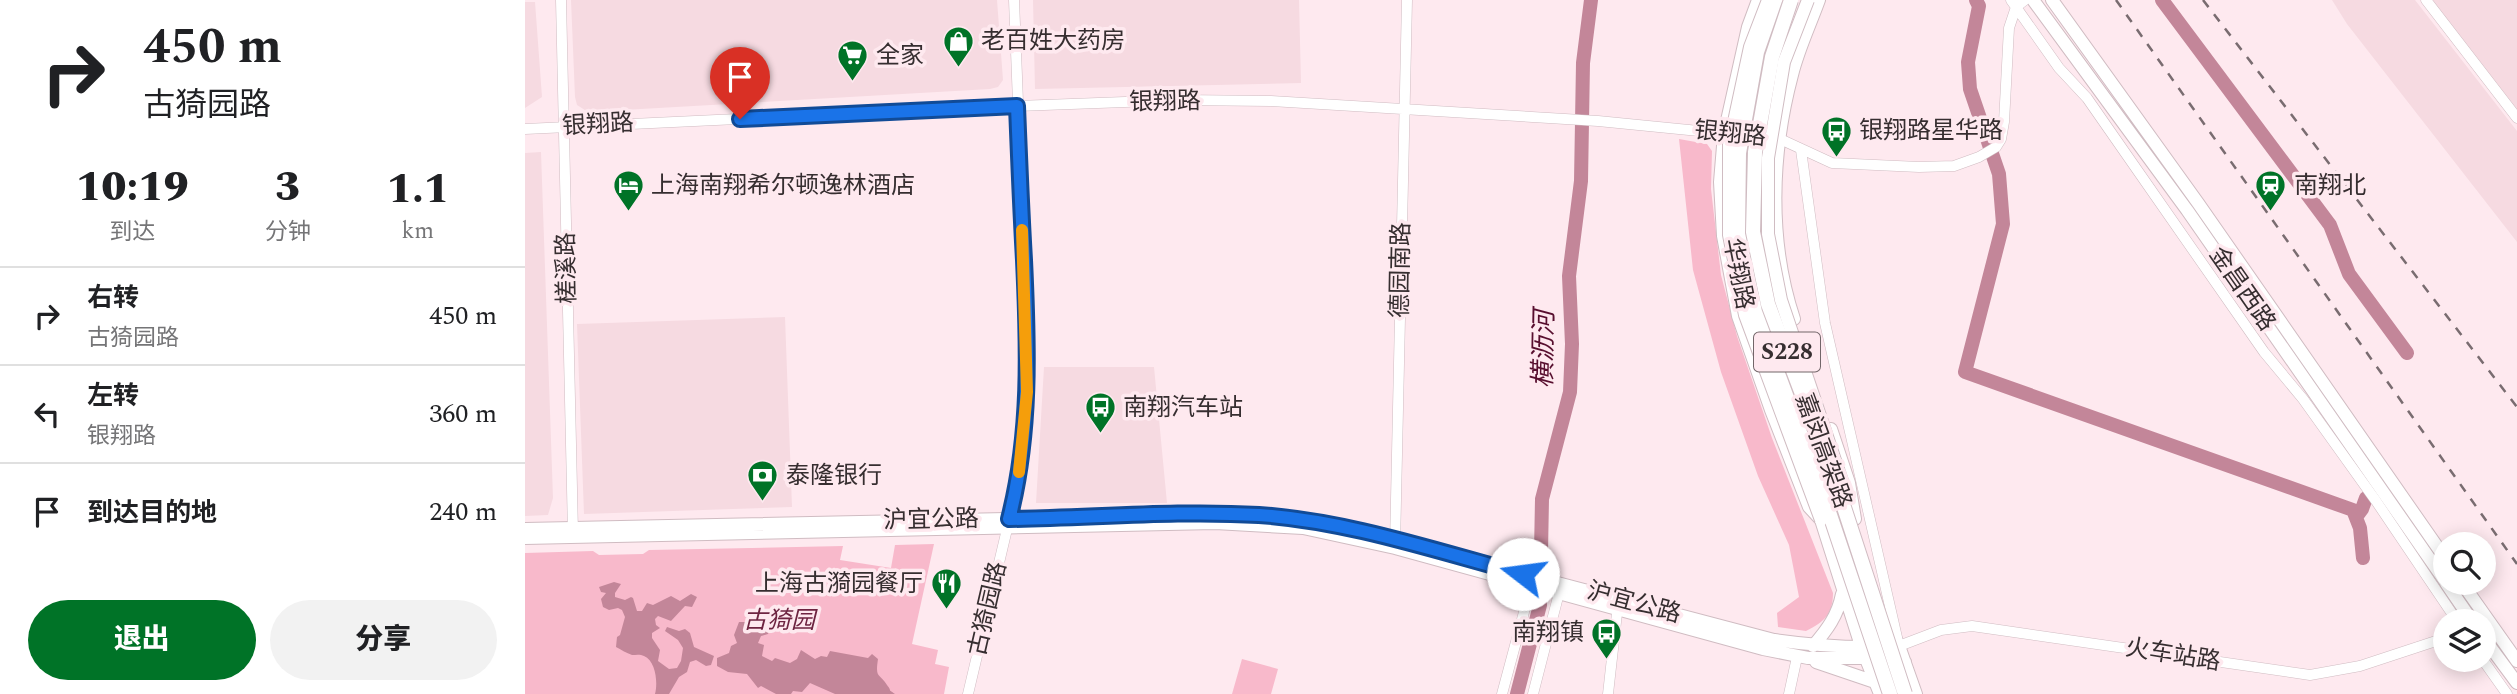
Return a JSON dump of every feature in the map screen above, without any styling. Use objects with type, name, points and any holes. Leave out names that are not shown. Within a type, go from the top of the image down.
[{"type":"highway","name":"嘉闵高架路","points":[[1775,0],[1757,52],[1739,153],[1738,234],[1755,312],[1815,472],[1890,694]]},
{"type":"highway","name":"嘉闵高架路","points":[[1791,0],[1772,57],[1755,152],[1753,232],[1768,304],[1839,492],[1905,694]]},
{"type":"main road","points":[[1758,0],[1748,27],[1724,134],[1720,182],[1723,236],[1738,316],[1809,507],[1821,520]]},
{"type":"main road","name":"华翔路","points":[[1768,0],[1750,47],[1729,145],[1728,234],[1745,315],[1821,520],[1864,654]]},
{"type":"main road","name":"华翔路","points":[[1808,0],[1784,62],[1768,158],[1768,234],[1781,300],[1851,507]]},
{"type":"main road","points":[[1819,0],[1792,74],[1775,179],[1776,211],[1787,297],[1849,483],[1851,507],[1887,623],[1899,646],[1916,694]]},
{"type":"main road","name":"金昌西路","points":[[2033,0],[2187,210],[2433,565]]},
{"type":"main road","name":"金昌西路","points":[[2052,0],[2198,203],[2433,541]]},
{"type":"main road","name":"沪宜公路","points":[[525,529],[573,532],[1259,515],[1314,522],[1554,589],[1774,640],[1806,654]]},
{"type":"main road","name":"沪宜公路","points":[[525,538],[573,532]]},
{"type":"main road","points":[[1843,590],[1839,609],[1831,623],[1806,654],[1878,688]]},
{"type":"main road","name":"沪宜公路","points":[[1618,604],[1806,654],[1864,654],[1899,646]]},
{"type":"main road","points":[[2496,635],[2517,661]]},
{"type":"main road","points":[[1864,654],[1905,662]]},
{"type":"main road","points":[[1864,654],[1878,688]]},
{"type":"main road","points":[[2496,655],[2517,683]]},
{"type":"street","name":"槎溪路","points":[[561,0],[573,532]]},
{"type":"street","name":"古猗园路","points":[[968,694],[1019,470],[1027,392],[1014,0]]},
{"type":"street","name":"德园南路","points":[[1395,544],[1406,0]]},
{"type":"street","points":[[2426,0],[2517,118]]},
{"type":"street","name":"银翔路","points":[[525,129],[1017,106],[1179,100],[1258,101],[1598,121],[1780,139],[1832,163],[1954,166],[1979,157],[1996,147],[2001,139],[2008,28],[2018,2]]},
{"type":"street","points":[[2018,2],[2059,68],[2087,98],[2264,352],[2311,410],[2449,609]]},
{"type":"street","points":[[1801,150],[1825,323],[1899,646]]},
{"type":"street","points":[[1502,694],[1523,620],[1528,580]]},
{"type":"street","points":[[1533,694],[1554,589]]},
{"type":"street","points":[[1608,694],[1618,604]]},
{"type":"street","name":"火车站路","points":[[1899,646],[1941,630],[1972,626],[2310,675],[2360,666],[2433,642]]},
{"type":"street","points":[[1789,694],[1806,654]]},
{"type":"street","points":[[2491,672],[2507,694]]},
{"type":"shaded area","points":[[571,0],[997,0],[1003,80],[998,87],[990,89],[588,112],[577,105],[575,97]]},
{"type":"shaded area","points":[[1033,0],[1299,0],[1301,83],[1035,89]]},
{"type":"shaded area","points":[[2332,0],[2415,0],[2517,131],[2517,242],[2347,24]]},
{"type":"shaded area","points":[[2430,0],[2517,0],[2517,115]]},
{"type":"shaded area","points":[[525,2],[535,2],[542,97],[525,108]]},
{"type":"shaded area","points":[[541,152],[553,498],[548,515],[525,516],[525,153]]},
{"type":"shaded area","points":[[785,317],[792,507],[584,514],[577,324]]},
{"type":"shaded area","name":"南翔汽车站","points":[[1044,367],[1154,367],[1167,503],[1036,503]]},
{"type":"shaded area","points":[[614,582],[621,584],[615,597],[625,600],[633,598],[637,611],[642,611],[647,603],[653,605],[671,596],[680,601],[691,594],[697,597],[692,607],[685,606],[671,621],[658,616],[655,619],[656,625],[660,628],[652,633],[652,638],[660,650],[658,661],[669,669],[677,668],[683,648],[678,640],[665,631],[667,627],[679,631],[685,629],[690,633],[694,647],[714,656],[711,665],[706,666],[696,660],[690,662],[687,672],[679,677],[669,694],[655,694],[655,673],[651,662],[641,655],[632,655],[616,647],[625,617],[618,608],[609,610],[603,607],[601,599],[606,593],[601,592],[599,587]]},
{"type":"shaded area","points":[[739,622],[749,622],[770,629],[768,634],[761,636],[758,643],[764,645],[762,656],[772,661],[775,658],[790,663],[797,659],[801,650],[815,659],[827,657],[830,651],[868,658],[872,654],[878,659],[878,675],[895,694],[835,694],[810,683],[802,692],[793,691],[791,694],[776,694],[761,686],[758,688],[747,674],[728,672],[717,666],[717,658],[729,653],[731,646],[737,643],[734,635]]},
{"type":"green space","points":[[1679,139],[1707,144],[1712,151],[1711,189],[1721,275],[1737,336],[1772,438],[1833,593],[1827,616],[1806,631],[1778,627],[1777,613],[1799,597],[1789,545],[1758,476],[1721,372],[1693,270]]},
{"type":"green space","name":"古猗园","points":[[934,544],[912,644],[938,650],[935,664],[949,667],[944,694],[525,694],[525,553],[593,551],[599,555],[643,554],[649,550],[843,546],[840,560],[891,568],[895,545]]},
{"type":"green space","points":[[1242,659],[1278,669],[1271,694],[1232,694]]},
{"type":"waterway","name":"横沥河","points":[[1517,694],[1540,605],[1542,499],[1570,392],[1572,344],[1569,276],[1581,181],[1583,63],[1591,0]]},
{"type":"waterway","points":[[1976,0],[1979,6],[1968,62],[1970,89],[1999,174],[2003,224],[1965,372],[2353,510],[2360,528],[2363,558]]},
{"type":"waterway","points":[[2162,0],[2330,225],[2349,274],[2407,353]]},
{"type":"waterway","points":[[2356,517],[2366,498]]},
{"type":"railway","points":[[2116,0],[2517,564]]},
{"type":"railway","points":[[2203,0],[2517,407]]},
{"type":"slow traffic","points":[[1019,472],[1027,392],[1022,230]]},
{"type":"place","name":"老百姓大药房","points":[[958,68]]},
{"type":"place","name":"全家","points":[[853,83]]},
{"type":"place","name":"银翔路星华路","points":[[1836,158]]},
{"type":"place","name":"上海南翔希尔顿逸林酒店","points":[[628,213]]},
{"type":"place","name":"南翔北","points":[[2271,213]]},
{"type":"place","name":"南翔汽车站","points":[[1100,435]]},
{"type":"place","name":"泰隆银行","points":[[763,503]]},
{"type":"place","name":"上海古漪园餐厅","points":[[946,611]]},
{"type":"place","name":"南翔镇","points":[[1607,660]]},
{"type":"route","points":[[740,119],[1017,106],[1027,392],[1016,491],[1009,519],[1259,515],[1347,528],[1523,574]]}]
